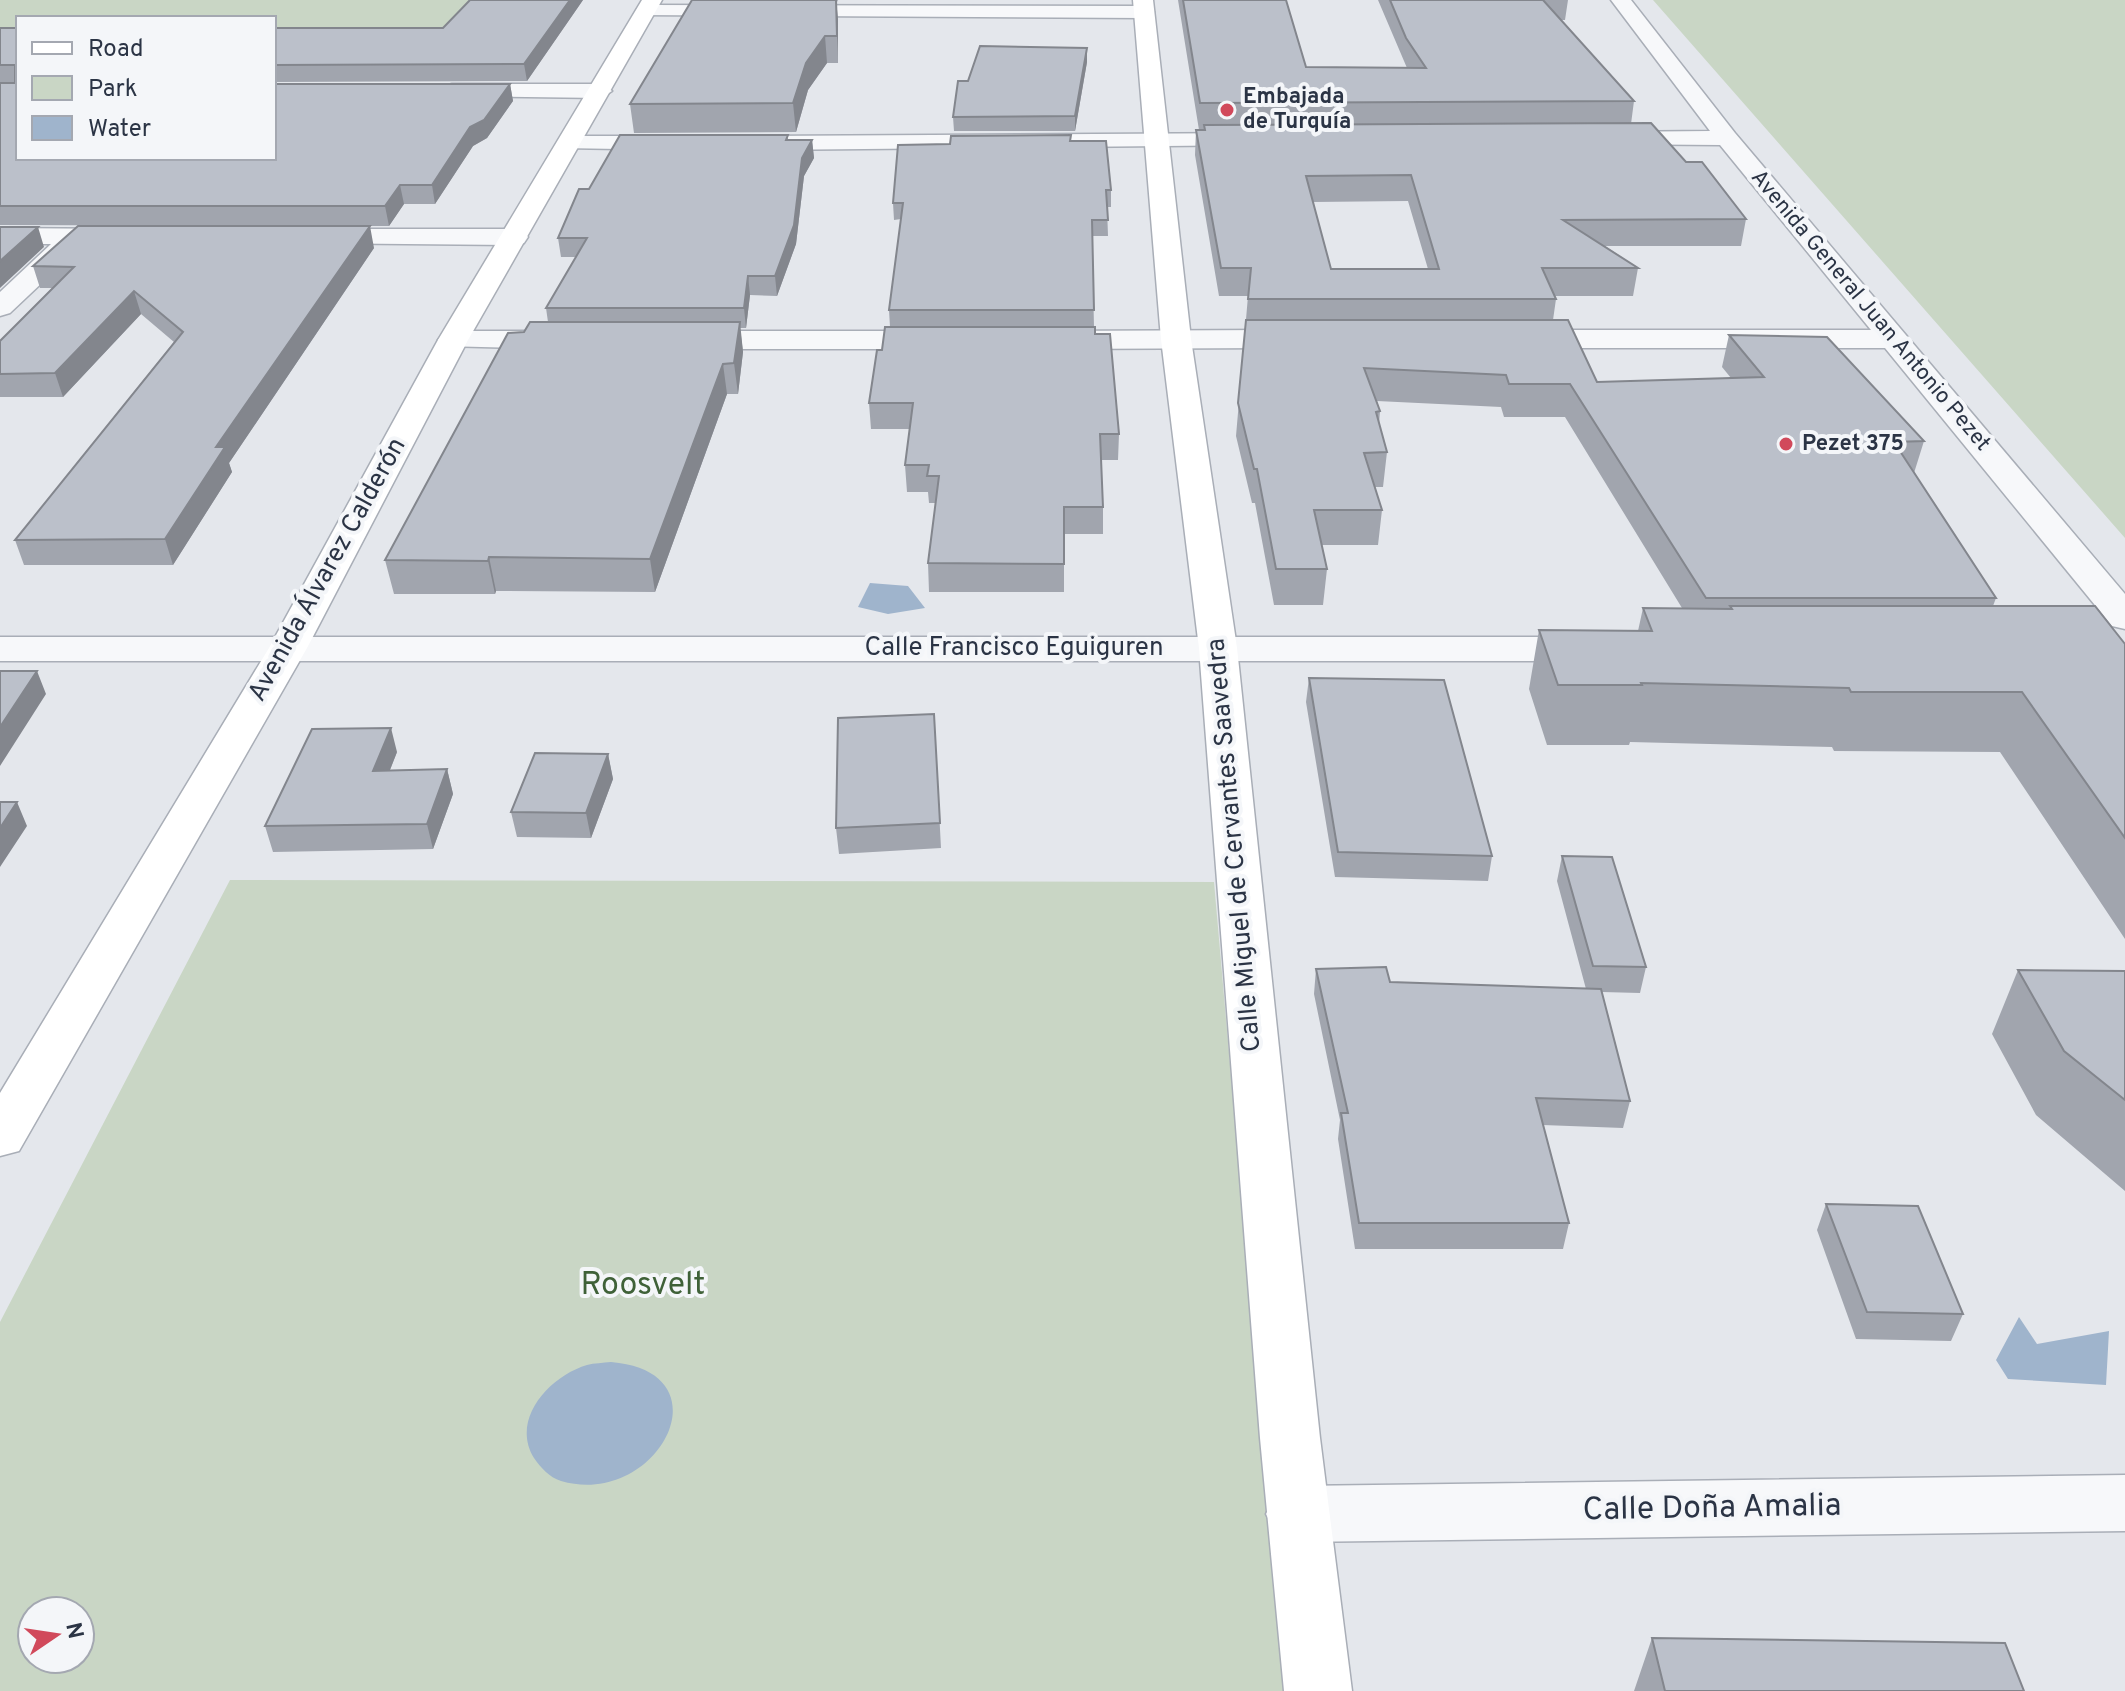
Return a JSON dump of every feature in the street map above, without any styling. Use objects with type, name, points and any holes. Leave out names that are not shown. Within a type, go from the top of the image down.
[{"type":"street","name":"Avenida General Juan Antonio Pezet","points":[[1621,0],[1727,138],[1892,339],[2120,639]]},
{"type":"street","points":[[649,6],[1144,6]]},
{"type":"street","name":"Avenida Álvarez Calderón","points":[[0,1137],[288,648],[453,340],[649,6]]},
{"type":"street","name":"Calle Miguel de Cervantes Saavedra","points":[[1144,6],[1176,339],[1218,648],[1298,1514],[1318,1691]]},
{"type":"street","points":[[431,91],[601,91]]},
{"type":"street","points":[[1587,139],[1727,138]]},
{"type":"street","points":[[732,143],[1275,140]]},
{"type":"street","points":[[570,143],[701,143]]},
{"type":"street","points":[[0,236],[154,237]]},
{"type":"street","points":[[0,307],[75,237]]},
{"type":"street","points":[[279,237],[515,237]]},
{"type":"street","points":[[1017,340],[1335,339]]},
{"type":"street","points":[[1494,339],[1892,339]]},
{"type":"street","points":[[453,340],[586,340]]},
{"type":"street","points":[[649,340],[970,340]]},
{"type":"street","name":"Calle Francisco Eguiguren","points":[[0,649],[1632,649]]},
{"type":"street","name":"Calle Doña Amalia","points":[[1298,1514],[2125,1503]]},
{"type":"green space","points":[[0,0],[473,0],[440,40],[276,40],[276,16],[16,16],[16,41],[0,41]]},
{"type":"green space","points":[[1653,0],[2125,0],[2125,538]]},
{"type":"green space","name":"Roosvelt","points":[[230,880],[1214,882],[1285,1691],[0,1691],[0,1322]]},
{"type":"water","points":[[870,583],[908,586],[925,608],[888,614],[858,607]]},
{"type":"water","points":[[2019,1317],[2037,1344],[2109,1331],[2106,1385],[2008,1379],[1996,1360]]},
{"type":"water","points":[[611,1362],[647,1371],[667,1389],[673,1411],[667,1436],[650,1458],[626,1476],[596,1484],[561,1481],[549,1475],[534,1458],[528,1443],[530,1414],[548,1389],[560,1379],[587,1365]]},
{"type":"building","points":[[470,0],[570,0],[524,64],[276,65],[276,28],[443,28]]},
{"type":"building","points":[[692,0],[836,0],[837,36],[825,36],[806,63],[793,103],[630,104]]},
{"type":"building","points":[[1183,0],[1286,0],[1306,67],[1426,68],[1406,38],[1390,0],[1543,0],[1634,101],[1200,103]]},
{"type":"building","points":[[0,28],[16,28],[16,160],[276,160],[276,84],[510,84],[484,120],[470,127],[432,185],[400,185],[385,206],[0,206],[0,83],[15,83],[15,65],[0,65]]},
{"type":"building","points":[[980,46],[1087,48],[1075,116],[953,117],[958,81],[968,81]]},
{"type":"building","points":[[1651,123],[1686,162],[1702,162],[1746,219],[1563,220],[1638,268],[1542,268],[1556,299],[1248,299],[1251,268],[1221,268],[1196,130],[1205,130],[1204,125]],"holes":[[[1411,175],[1439,269],[1331,269],[1306,176]]]},
{"type":"building","points":[[620,135],[788,135],[786,140],[812,140],[802,158],[794,225],[775,276],[748,276],[744,308],[546,308],[587,238],[558,238],[579,189],[589,189]]},
{"type":"building","points":[[1071,135],[1070,141],[1106,141],[1111,190],[1106,190],[1108,220],[1092,220],[1094,310],[889,310],[903,203],[893,203],[898,145],[950,144],[951,136]]},
{"type":"building","points":[[78,226],[370,226],[216,447],[225,447],[165,539],[15,540],[183,332],[134,291],[55,373],[0,374],[0,341],[74,267],[33,266]]},
{"type":"building","points":[[0,227],[38,227],[0,261]]},
{"type":"building","points":[[1246,320],[1568,320],[1597,382],[1764,377],[1729,335],[1827,337],[1924,441],[1894,442],[1996,598],[1706,598],[1570,384],[1509,384],[1506,375],[1364,368],[1380,411],[1376,412],[1387,452],[1364,453],[1382,510],[1314,510],[1327,569],[1276,569],[1257,469],[1254,469],[1238,403]]},
{"type":"building","points":[[530,322],[740,322],[734,363],[723,364],[650,559],[489,557],[488,561],[385,560],[508,333],[524,332]]},
{"type":"building","points":[[885,327],[1095,327],[1095,334],[1110,334],[1119,434],[1100,434],[1103,507],[1064,507],[1064,564],[928,563],[939,476],[927,476],[929,465],[905,465],[913,403],[869,403],[877,350],[882,350]]},
{"type":"building","points":[[1730,606],[2095,606],[2125,644],[2125,838],[2022,692],[1851,692],[1849,688],[1641,683],[1558,685],[1539,630],[1652,631],[1643,608],[1732,609]]},
{"type":"building","points":[[0,671],[37,671],[0,727]]},
{"type":"building","points":[[1309,678],[1444,680],[1492,856],[1338,852]]},
{"type":"building","points":[[934,714],[940,823],[836,828],[838,718]]},
{"type":"building","points":[[391,728],[373,771],[447,769],[427,824],[265,826],[312,729]]},
{"type":"building","points":[[535,753],[608,754],[586,813],[511,812]]},
{"type":"building","points":[[0,802],[17,802],[0,828]]},
{"type":"building","points":[[1562,856],[1612,857],[1646,967],[1593,966]]},
{"type":"building","points":[[1386,967],[1390,982],[1601,989],[1630,1101],[1536,1098],[1569,1223],[1359,1223],[1341,1113],[1348,1113],[1316,969]]},
{"type":"building","points":[[2018,970],[2125,971],[2125,1100],[2064,1051]]},
{"type":"building","points":[[1826,1204],[1918,1206],[1963,1314],[1867,1312]]},
{"type":"building","points":[[1652,1638],[2005,1643],[2024,1691],[1665,1691]]},
{"type":"place","name":"Embajada de Turquía","points":[[1227,110]]},
{"type":"place","name":"Pezet 375","points":[[1786,444]]}]
